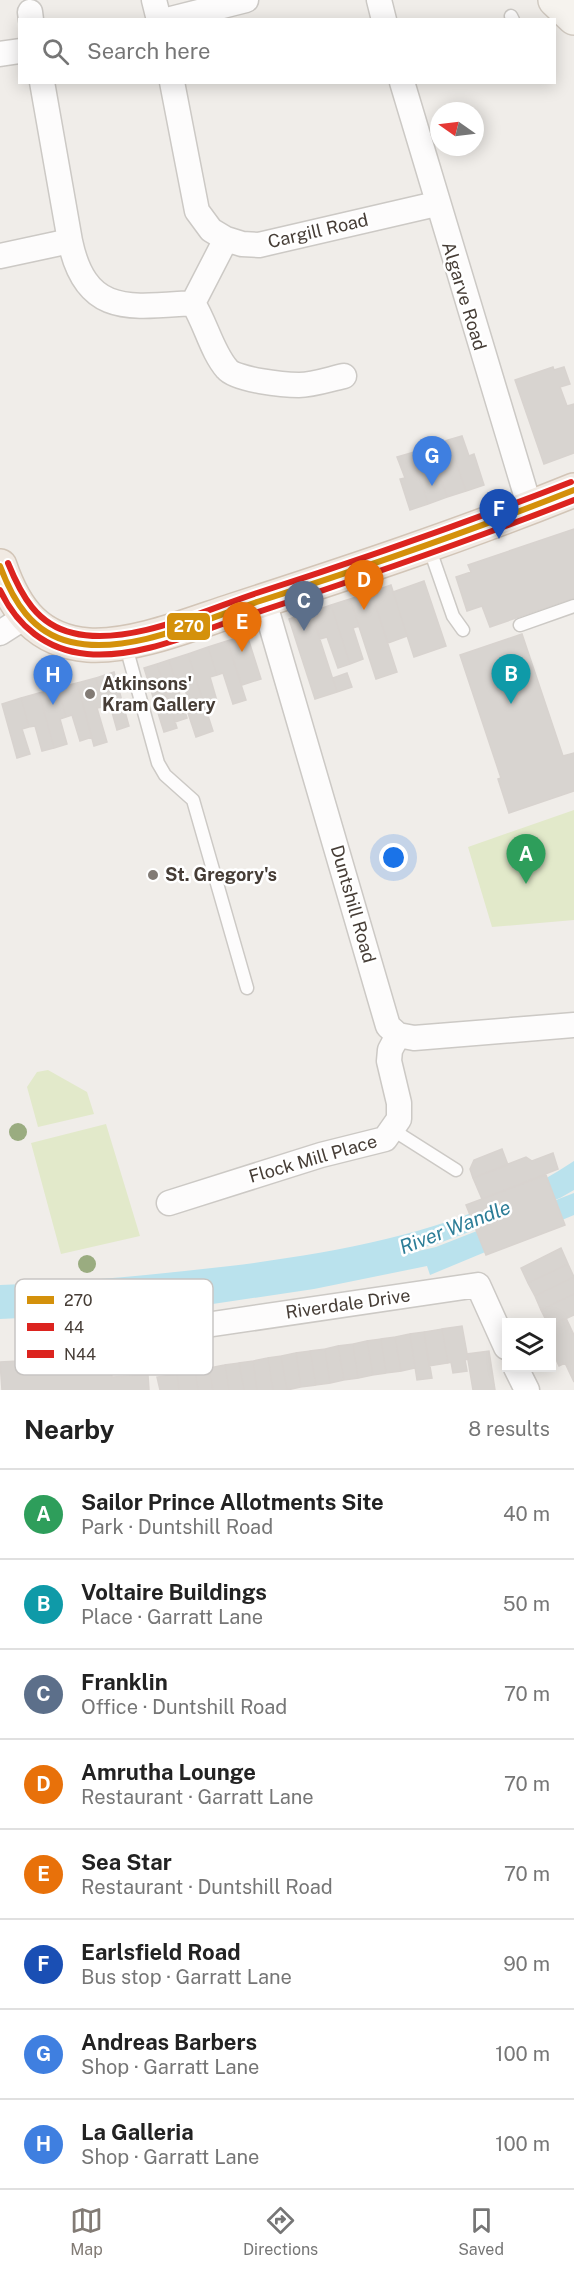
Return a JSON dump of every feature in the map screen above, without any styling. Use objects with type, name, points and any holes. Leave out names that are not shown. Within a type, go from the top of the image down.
[{"type":"main road","points":[[0,566],[7,588],[13,625],[88,645],[124,642],[264,601],[530,508],[574,490]]},
{"type":"street","points":[[154,0],[158,18]]},
{"type":"street","points":[[174,18],[246,0]]},
{"type":"street","points":[[379,0],[384,18]]},
{"type":"street","points":[[0,54],[18,51]]},
{"type":"street","points":[[42,84],[75,266],[86,282],[97,294],[132,308],[193,303]]},
{"type":"street","name":"Cargill Road","points":[[172,84],[197,211],[211,230],[226,239],[243,244],[260,245],[436,204]]},
{"type":"street","name":"Algarve Road","points":[[403,84],[436,204],[530,508]]},
{"type":"street","points":[[193,303],[226,239]]},
{"type":"street","points":[[0,256],[70,241]]},
{"type":"street","points":[[193,303],[205,323],[213,347],[228,371],[242,377],[299,385],[344,376]]},
{"type":"street","name":"Duntshill Road","points":[[264,601],[388,1026],[398,1035]]},
{"type":"street","points":[[398,1035],[414,1038],[442,1037],[574,1025]]},
{"type":"street","name":"Flock Mill Place","points":[[169,1203],[321,1155],[385,1138],[399,1119],[399,1103],[389,1061],[390,1050],[398,1035]]},
{"type":"street","name":"Riverdale Drive","points":[[213,1324],[478,1285],[502,1336]]},
{"type":"street","points":[[518,1372],[527,1390]]},
{"type":"lane","points":[[428,543],[453,616],[463,630]]},
{"type":"lane","points":[[519,625],[574,606]]},
{"type":"lane","points":[[124,642],[158,763],[165,775],[193,800],[247,988]]},
{"type":"lane","points":[[393,1130],[456,1170]]},
{"type":"green space","points":[[574,810],[574,920],[492,927],[468,847]]},
{"type":"green space","points":[[48,1070],[87,1092],[94,1114],[38,1127],[27,1087],[37,1072]]},
{"type":"green space","points":[[106,1124],[140,1236],[61,1254],[31,1143]]},
{"type":"water","name":"River Wandle","points":[[574,1161],[574,1190],[560,1198],[434,1245],[401,1252],[401,1255],[436,1247],[574,1193],[574,1215],[430,1275],[427,1266],[314,1289],[213,1304],[213,1279],[98,1279],[275,1260],[365,1244],[452,1220],[494,1204]]},
{"type":"water","points":[[15,1284],[15,1318],[0,1319],[0,1285]]},
{"type":"building","points":[[553,367],[554,370],[564,367],[570,384],[560,387],[567,406],[574,404],[574,453],[544,464],[515,380]]},
{"type":"building","points":[[462,436],[469,456],[474,454],[484,485],[466,491],[448,440]]},
{"type":"building","points":[[448,440],[466,491],[447,497],[437,467],[441,465],[434,445]]},
{"type":"building","points":[[425,448],[432,468],[437,467],[447,497],[428,504],[411,453]]},
{"type":"building","points":[[411,453],[428,504],[410,510],[400,479],[405,478],[397,457]]},
{"type":"building","points":[[574,529],[574,598],[490,627],[482,606],[467,611],[456,577],[471,572],[468,565]]},
{"type":"building","points":[[424,581],[446,646],[414,657],[393,592]]},
{"type":"building","points":[[391,585],[407,636],[388,643],[371,592]]},
{"type":"building","points":[[371,592],[397,672],[376,679],[350,599]]},
{"type":"building","points":[[350,599],[359,626],[353,628],[363,659],[350,664],[331,605]]},
{"type":"building","points":[[331,605],[350,664],[338,668],[327,637],[320,639],[311,612]]},
{"type":"building","points":[[311,612],[337,692],[315,699],[289,619]]},
{"type":"building","points":[[522,634],[563,756],[574,753],[574,791],[509,813],[498,779],[501,778],[460,655]]},
{"type":"building","points":[[247,635],[261,679],[242,685],[227,641]]},
{"type":"building","points":[[227,641],[246,700],[233,704],[223,673],[217,675],[208,647]]},
{"type":"building","points":[[208,647],[217,675],[210,677],[217,701],[204,705],[188,654]]},
{"type":"building","points":[[188,654],[213,731],[196,737],[187,710],[191,709],[184,686],[178,688],[169,660]]},
{"type":"building","points":[[169,660],[187,718],[175,722],[157,664]]},
{"type":"building","points":[[157,664],[177,728],[164,732],[144,668]]},
{"type":"building","points":[[114,672],[129,726],[117,730],[110,705],[103,707],[96,678]]},
{"type":"building","points":[[347,673],[352,687],[337,692],[333,678]]},
{"type":"building","points":[[96,678],[103,707],[97,708],[107,742],[94,746],[77,683]]},
{"type":"building","points":[[77,683],[92,737],[80,741],[72,715],[66,717],[58,688]]},
{"type":"building","points":[[58,688],[66,717],[60,719],[67,744],[54,748],[39,693]]},
{"type":"building","points":[[39,693],[54,748],[42,751],[35,726],[29,727],[21,698]]},
{"type":"building","points":[[21,698],[29,727],[22,729],[30,754],[17,758],[2,704]]},
{"type":"building","points":[[502,1149],[508,1165],[473,1178],[470,1169],[474,1160]]},
{"type":"building","points":[[553,1153],[558,1169],[482,1199],[473,1178],[526,1157],[532,1161]]},
{"type":"building","points":[[546,1175],[565,1225],[486,1255],[466,1205]]},
{"type":"building","points":[[561,1248],[568,1264],[528,1283],[521,1268]]},
{"type":"building","points":[[568,1264],[574,1277],[535,1296],[528,1283]]},
{"type":"building","points":[[574,1277],[574,1294],[541,1310],[535,1296]]},
{"type":"building","points":[[574,1294],[574,1315],[556,1323],[556,1318],[545,1318],[541,1310]]},
{"type":"building","points":[[566,1318],[574,1335],[574,1382],[565,1363],[559,1366],[556,1359],[556,1323]]},
{"type":"building","points":[[462,1326],[468,1359],[465,1360],[467,1371],[453,1373],[451,1362],[448,1363],[442,1329]]},
{"type":"building","points":[[442,1329],[448,1363],[429,1366],[424,1332]]},
{"type":"building","points":[[424,1332],[432,1378],[417,1380],[410,1334]]},
{"type":"building","points":[[410,1334],[415,1368],[401,1371],[395,1337]]},
{"type":"building","points":[[395,1337],[401,1371],[386,1373],[381,1339]]},
{"type":"building","points":[[381,1339],[386,1373],[373,1375],[367,1341]]},
{"type":"building","points":[[367,1341],[373,1375],[358,1378],[353,1344]]},
{"type":"building","points":[[353,1344],[358,1378],[344,1380],[338,1346]]},
{"type":"building","points":[[338,1346],[344,1380],[330,1383],[325,1349]]},
{"type":"building","points":[[325,1349],[330,1383],[316,1385],[310,1351]]},
{"type":"building","points":[[310,1351],[316,1385],[301,1387],[296,1353]]},
{"type":"building","points":[[489,1351],[495,1390],[473,1390],[467,1354]]},
{"type":"building","points":[[296,1353],[301,1387],[287,1390],[281,1356]]},
{"type":"building","points":[[281,1356],[287,1390],[273,1390],[268,1358]]},
{"type":"building","points":[[268,1358],[273,1390],[257,1390],[253,1361]]},
{"type":"building","points":[[15,1361],[15,1375],[112,1375],[112,1377],[148,1375],[149,1390],[2,1390],[0,1362]]},
{"type":"building","points":[[253,1361],[257,1390],[244,1390],[239,1363]]},
{"type":"building","points":[[239,1363],[244,1390],[229,1390],[225,1365]]},
{"type":"building","points":[[225,1365],[229,1390],[213,1390],[210,1375],[213,1375],[213,1367]]},
{"type":"building","points":[[177,1375],[196,1375],[198,1390],[179,1390]]},
{"type":"building","points":[[177,1375],[179,1390],[160,1390],[157,1377]]},
{"type":"building","points":[[196,1375],[210,1375],[213,1390],[198,1390]]},
{"type":"transit line","name":"N44","points":[[8,563],[25,597],[40,616],[49,623],[73,633],[95,636],[118,635],[142,631],[190,617],[415,540],[571,482]]},
{"type":"transit line","name":"270","points":[[0,566],[18,603],[26,614],[45,631],[71,642],[94,645],[117,644],[167,634],[191,626],[418,548],[574,490]]},
{"type":"transit line","name":"44","points":[[0,590],[24,625],[34,634],[58,647],[87,654],[128,652],[169,642],[372,574],[574,500]]},
{"type":"place","name":"Andreas Barbers","points":[[432,486]]},
{"type":"place","name":"Earlsfield Road","points":[[499,539]]},
{"type":"place","name":"Amrutha Lounge","points":[[364,610]]},
{"type":"place","name":"Franklin","points":[[304,631]]},
{"type":"place","name":"Sea Star","points":[[242,652]]},
{"type":"place","name":"Atkinsons' Kram Gallery","points":[[90,694]]},
{"type":"place","name":"Voltaire Buildings","points":[[511,704]]},
{"type":"place","name":"La Galleria","points":[[53,705]]},
{"type":"place","name":"St. Gregory's","points":[[153,875]]},
{"type":"place","name":"Sailor Prince Allotments Site","points":[[526,884]]}]
